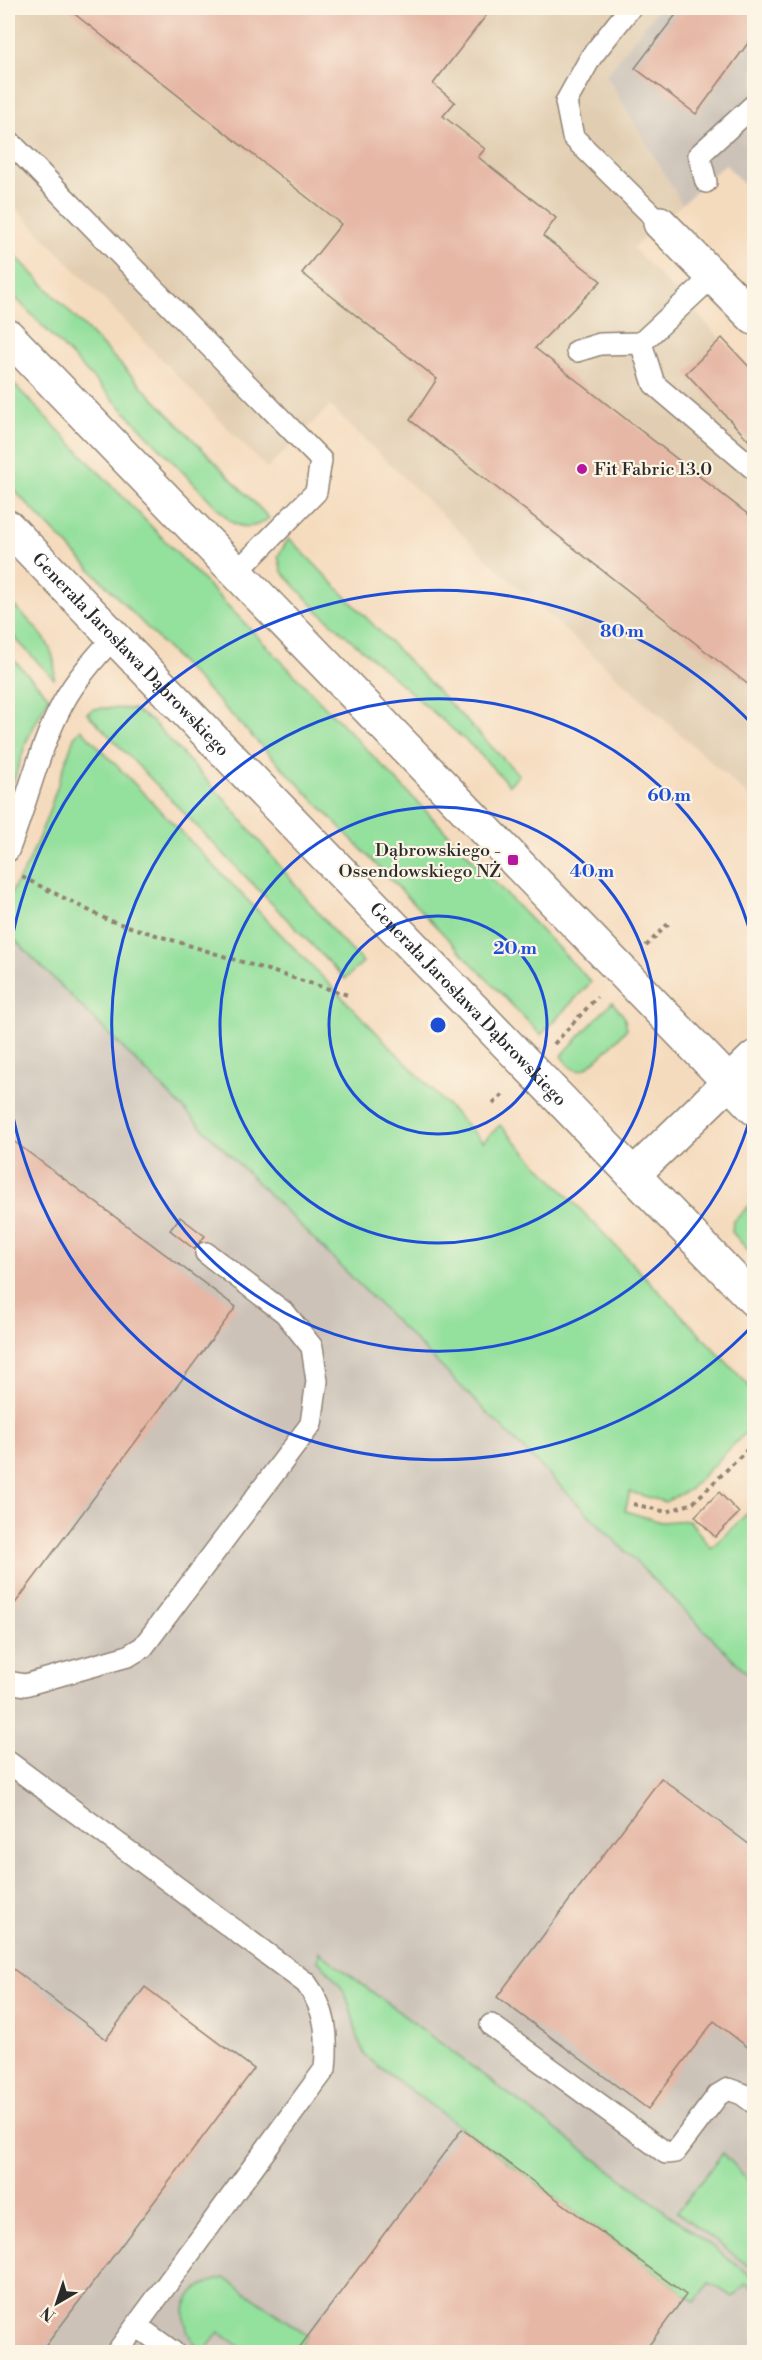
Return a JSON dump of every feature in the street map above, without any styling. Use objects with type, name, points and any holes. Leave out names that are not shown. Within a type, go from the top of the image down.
[{"type":"main road","points":[[660,223],[754,318]]},
{"type":"main road","points":[[8,336],[754,1108]]},
{"type":"main road","name":"Generała Jarosława Dąbrowskiego","points":[[8,527],[754,1300]]},
{"type":"main road","points":[[633,1175],[754,1058]]},
{"type":"lane","points":[[630,8],[591,57],[566,102],[573,137],[660,223]]},
{"type":"lane","points":[[706,182],[699,155],[754,105]]},
{"type":"lane","points":[[8,140],[321,460],[316,492],[236,573]]},
{"type":"lane","points":[[577,351],[600,344],[641,343],[713,276]]},
{"type":"lane","points":[[641,343],[654,384],[754,469]]},
{"type":"lane","points":[[8,851],[40,754],[53,723],[83,674],[114,637]]},
{"type":"lane","points":[[8,1682],[25,1685],[128,1656],[143,1647],[311,1424],[317,1381],[312,1347],[285,1313],[206,1253]]},
{"type":"lane","points":[[8,1762],[306,1983],[318,1999],[324,2017],[327,2045],[325,2069],[117,2352]]},
{"type":"lane","points":[[490,2025],[666,2153],[675,2152],[718,2095],[728,2089],[742,2094],[754,2103]]},
{"type":"lane","points":[[137,2326],[173,2352]]},
{"type":"path","points":[[18,875],[108,920],[351,996]]},
{"type":"path","points":[[493,1104],[531,1068],[671,921]]},
{"type":"path","points":[[633,1504],[667,1512],[693,1503],[754,1443]]},
{"type":"shaded area","points":[[8,8],[658,8],[606,75],[682,204],[633,248],[754,373],[754,801],[502,573],[330,406],[267,469],[8,200]]},
{"type":"shaded area","points":[[658,8],[754,8],[754,196],[725,164],[682,204],[606,75]]},
{"type":"shaded area","points":[[9,934],[754,1680],[754,2186],[723,2153],[678,2212],[754,2270],[754,2352],[8,2352]]},
{"type":"green space","points":[[8,248],[269,518],[250,527],[240,526],[230,521],[8,290]]},
{"type":"green space","points":[[8,378],[591,982],[541,1035],[8,484]]},
{"type":"green space","points":[[289,538],[519,775],[509,785],[474,748],[317,610],[282,572],[278,556]]},
{"type":"green space","points":[[8,600],[34,625],[48,644],[55,666],[54,679],[8,631]]},
{"type":"green space","points":[[8,654],[49,697],[27,740],[8,799]]},
{"type":"green space","points":[[94,709],[133,709],[152,721],[227,802],[340,939],[363,962],[345,979],[87,713]]},
{"type":"green space","points":[[81,729],[483,1142],[500,1125],[754,1391],[754,1424],[689,1490],[665,1502],[630,1492],[625,1511],[661,1522],[689,1520],[711,1548],[754,1507],[754,1680],[8,935],[8,898],[28,864],[47,817],[74,737]]},
{"type":"green space","points":[[612,1002],[624,1016],[627,1028],[590,1065],[580,1070],[571,1068],[561,1056]]},
{"type":"green space","points":[[754,1201],[754,1257],[732,1232],[733,1222]]},
{"type":"green space","points":[[319,1952],[754,2278],[754,2289],[747,2283],[733,2297],[710,2283],[695,2302],[366,2057],[347,1998],[338,1982],[318,1960]]},
{"type":"green space","points":[[723,2153],[754,2186],[754,2270],[677,2212]]},
{"type":"green space","points":[[225,2278],[308,2336],[296,2352],[247,2352],[219,2332],[204,2352],[201,2352],[187,2328],[186,2306],[191,2296],[199,2288]]},
{"type":"building","points":[[67,8],[492,8],[433,84],[455,102],[443,116],[485,149],[478,157],[556,218],[543,236],[601,281],[535,348],[754,519],[754,689],[410,420],[437,379],[302,273],[341,224]]},
{"type":"building","points":[[681,8],[754,8],[754,35],[696,114],[635,68]]},
{"type":"building","points":[[722,338],[754,372],[754,446],[686,373]]},
{"type":"building","points":[[8,1137],[236,1307],[8,1613]]},
{"type":"building","points":[[180,1217],[205,1236],[194,1249],[170,1230]]},
{"type":"building","points":[[719,1492],[739,1513],[715,1537],[695,1516]]},
{"type":"building","points":[[661,1778],[754,1848],[754,2052],[714,2021],[648,2109],[497,1997]]},
{"type":"building","points":[[8,1965],[106,2039],[145,1987],[254,2069],[41,2352],[8,2352]]},
{"type":"building","points":[[462,2129],[686,2295],[644,2352],[296,2352]]},
{"type":"place","name":"Fit Fabric 13.0","points":[[582,469]]},
{"type":"place","name":"Dąbrowskiego - Ossendowskiego NŻ","points":[[513,860]]}]
